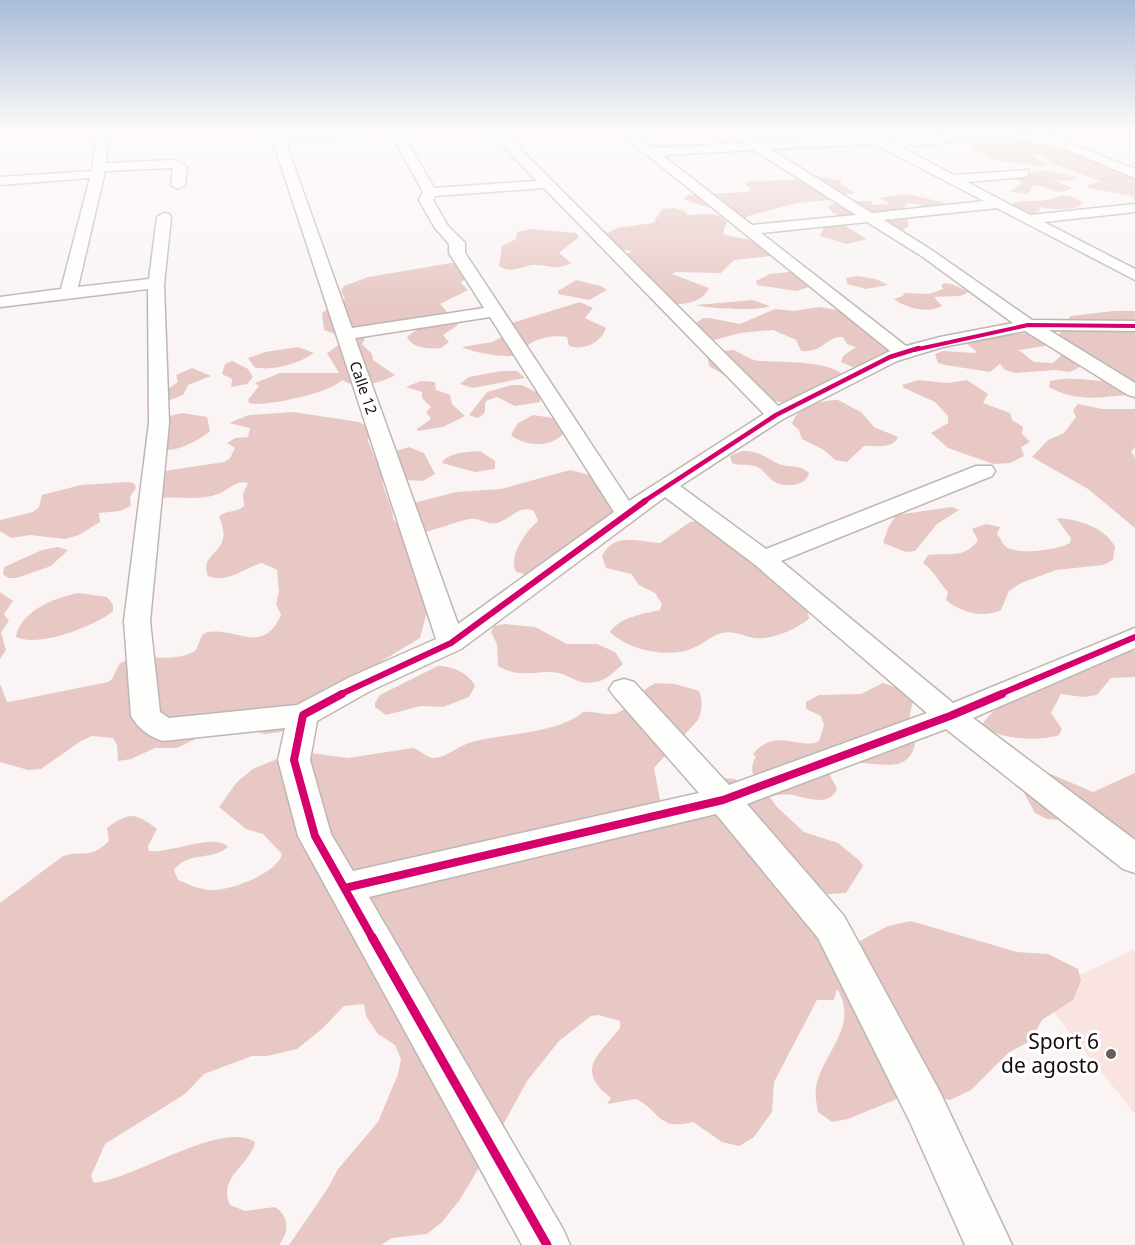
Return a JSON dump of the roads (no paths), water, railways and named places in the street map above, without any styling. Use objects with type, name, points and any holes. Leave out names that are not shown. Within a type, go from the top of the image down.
[{"type":"street","points":[[69,292],[94,190]]},
{"type":"street","name":"Calle 12","points":[[296,190],[451,643]]},
{"type":"street","points":[[458,190],[430,192],[426,200],[442,228],[457,243],[458,253],[627,515]]},
{"type":"street","points":[[554,190],[776,415]]},
{"type":"street","points":[[699,190],[902,352]]},
{"type":"street","points":[[826,190],[991,297],[1028,325],[1135,391]]},
{"type":"street","points":[[973,190],[1132,271]]},
{"type":"street","points":[[749,230],[999,204]]},
{"type":"street","points":[[1029,219],[1135,208]]},
{"type":"street","points":[[164,217],[156,285],[159,423],[137,621],[146,716],[164,730],[303,716],[360,684],[451,643],[665,486],[776,415],[902,352],[1028,325],[1135,326]]},
{"type":"street","points":[[0,302],[69,292],[156,285]]},
{"type":"street","points":[[345,334],[495,312]]},
{"type":"street","points":[[764,559],[984,471]]},
{"type":"street","points":[[665,486],[764,559],[950,716],[1135,859]]},
{"type":"street","points":[[345,888],[723,800],[950,716],[1135,637]]},
{"type":"street","points":[[624,689],[723,800],[831,927],[925,1107],[989,1245]]},
{"type":"street","points":[[303,716],[294,760],[315,836],[547,1245]]},
{"type":"place","name":"Sport 6 de agosto","points":[[1111,1054]]}]
